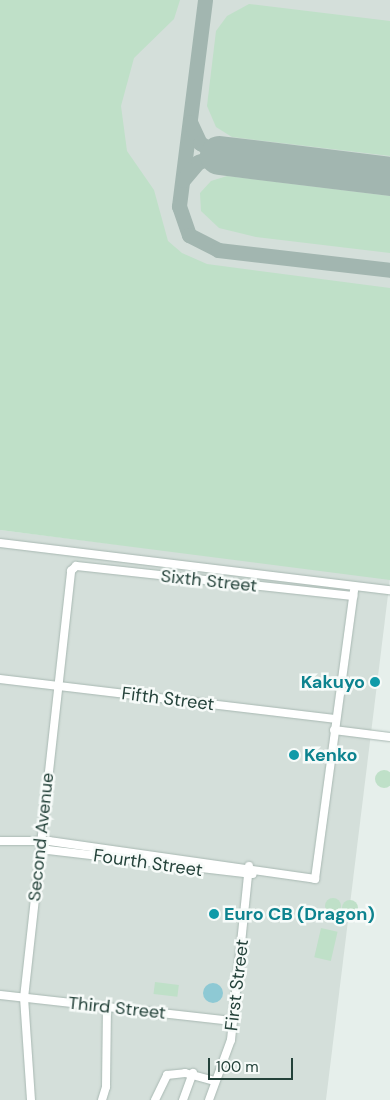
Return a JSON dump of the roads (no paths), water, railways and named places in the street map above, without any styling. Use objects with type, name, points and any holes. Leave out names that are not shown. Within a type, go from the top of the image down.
[{"type":"street","points":[[0,543],[390,590]]},
{"type":"street","name":"Sixth Street","points":[[69,575],[76,566],[354,594],[335,718]]},
{"type":"street","name":"Second Avenue","points":[[31,1100],[24,998],[69,575]]},
{"type":"street","name":"Fifth Street","points":[[0,679],[335,718]]},
{"type":"street","points":[[249,866],[257,872],[315,879],[335,718]]},
{"type":"street","points":[[334,730],[390,737]]},
{"type":"street","name":"Fourth Street","points":[[0,840],[40,844],[50,841],[249,866]]},
{"type":"street","name":"Fourth Street","points":[[40,844],[48,850],[235,875],[248,876],[257,872]]},
{"type":"street","points":[[117,859],[118,850]]},
{"type":"street","points":[[152,864],[153,854]]},
{"type":"street","points":[[191,869],[192,860]]},
{"type":"street","points":[[235,875],[236,865]]},
{"type":"street","name":"First Street","points":[[209,1100],[233,1021],[249,866]]},
{"type":"street","name":"Third Street","points":[[0,995],[233,1021]]},
{"type":"street","points":[[102,1100],[106,1087],[107,1008]]},
{"type":"street","points":[[183,1100],[193,1074]]},
{"type":"street","points":[[155,1100],[167,1075],[193,1074],[215,1080]]},
{"type":"water","points":[[213,983],[220,986],[223,993],[220,1000],[213,1003],[206,1000],[203,993],[206,986]]},
{"type":"place","name":"Kakuyo","points":[[375,682]]},
{"type":"place","name":"Kenko","points":[[294,755]]},
{"type":"place","name":"Euro CB (Dragon)","points":[[214,914]]}]
